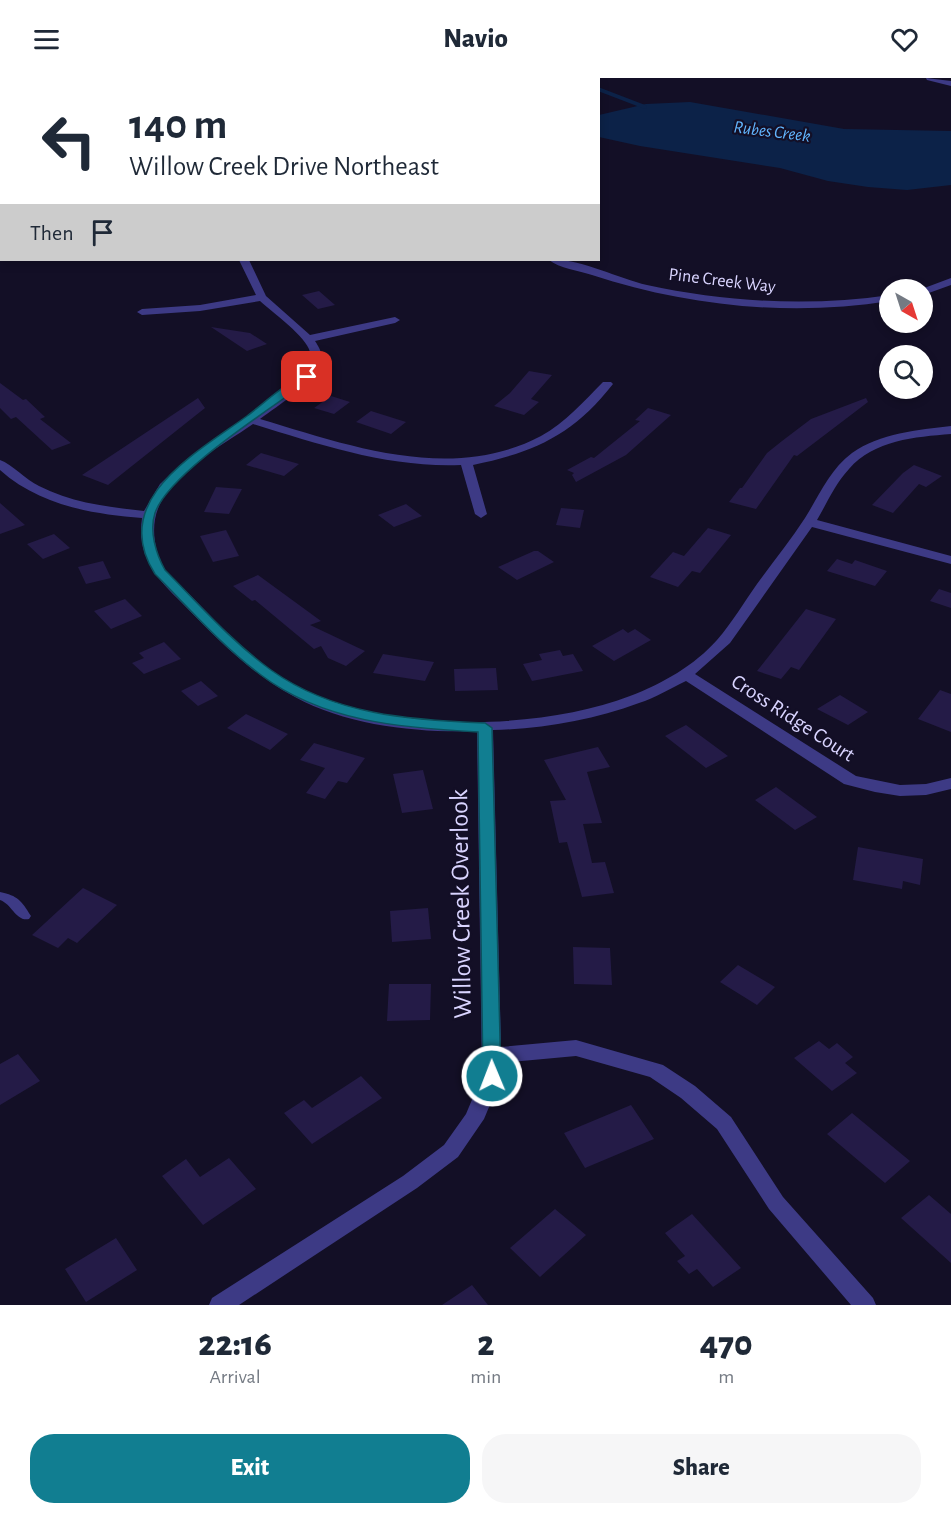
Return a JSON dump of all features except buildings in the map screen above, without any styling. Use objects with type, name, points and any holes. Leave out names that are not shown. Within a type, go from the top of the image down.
[{"type":"street","points":[[930,78],[951,84]]},
{"type":"street","points":[[244,261],[262,297],[308,339],[316,353],[314,365],[307,377],[180,470],[154,501],[148,515],[148,538],[153,559],[159,572],[266,673],[303,695],[372,718],[423,725],[485,728],[566,718],[615,706],[654,692],[687,675],[720,646],[809,522],[842,469],[856,455],[897,437],[951,430]]},
{"type":"street","name":"Pine Creek Way","points":[[557,261],[645,287],[740,302],[778,305],[867,303],[879,300]]},
{"type":"street","points":[[933,288],[951,281]]},
{"type":"street","points":[[142,312],[200,308],[262,297]]},
{"type":"street","points":[[308,339],[395,320]]},
{"type":"street","points":[[251,420],[357,450],[408,461],[466,462],[518,450],[546,438],[564,425],[607,384]]},
{"type":"street","points":[[466,462],[481,513]]},
{"type":"street","points":[[0,464],[13,477],[39,492],[86,508],[148,515]]},
{"type":"street","points":[[809,522],[951,560]]},
{"type":"street","name":"Cross Ridge Court","points":[[687,675],[850,780],[876,789],[905,792],[938,788],[951,783]]},
{"type":"street","name":"Willow Creek Overlook","points":[[220,1305],[410,1182],[450,1151],[474,1119],[492,1076],[485,728]]},
{"type":"street","points":[[492,1056],[576,1048],[657,1071],[688,1092],[724,1123],[776,1203],[866,1305]]},
{"type":"lane","points":[[0,896],[11,899],[25,916]]},
{"type":"water","points":[[690,102],[844,129],[951,131],[951,185],[907,190],[868,187],[828,181],[780,168],[640,146],[600,137],[600,115],[646,104]]},
{"type":"waterway","name":"Rubes Creek","points":[[600,90],[645,107]]},
{"type":"route","points":[[307,377],[180,470],[154,501],[148,515],[148,538],[153,559],[159,572],[238,649],[266,673],[303,695],[333,707],[372,718],[423,725],[485,728],[492,1076]]}]
